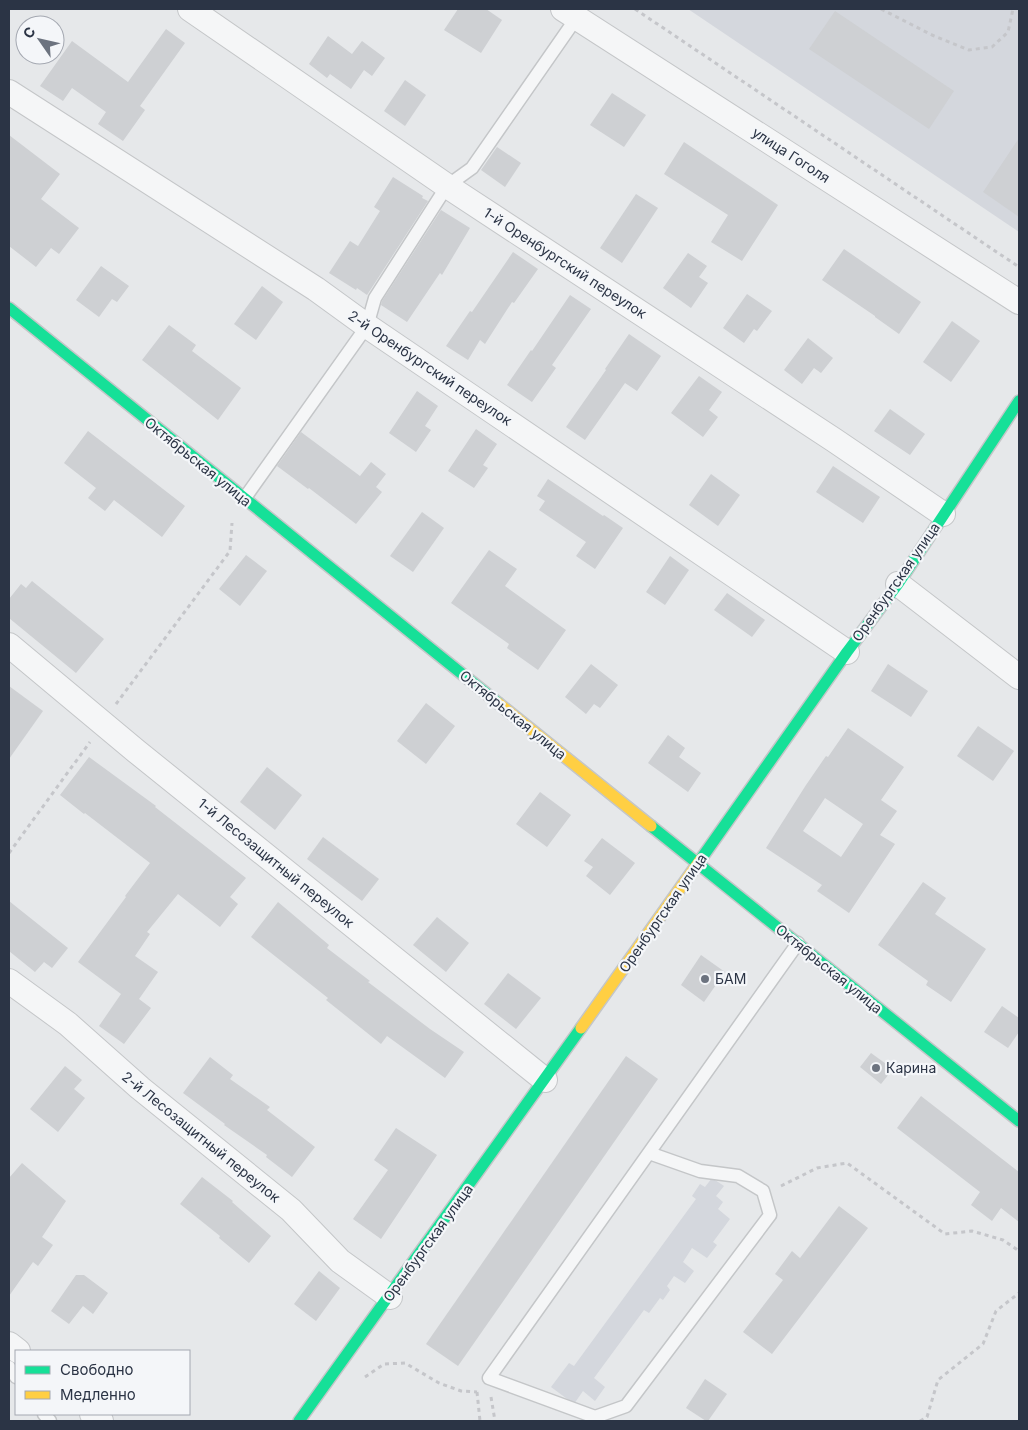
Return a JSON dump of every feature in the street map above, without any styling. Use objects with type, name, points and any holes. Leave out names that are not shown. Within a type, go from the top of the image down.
[{"type":"street","name":"1-й Оренбургский переулок","points":[[190,9],[447,186],[834,440],[943,514]]},
{"type":"street","name":"улица Гоголя","points":[[570,13],[1019,302]]},
{"type":"street","name":"2-й Оренбургский переулок","points":[[9,92],[316,289],[367,326],[847,652]]},
{"type":"street","name":"Октябрьская улица","points":[[9,308],[244,500],[1019,1121]]},
{"type":"street","name":"Оренбургская улица","points":[[299,1421],[545,1080],[847,652],[898,584],[1019,401]]},
{"type":"street","points":[[898,584],[1019,677]]},
{"type":"street","name":"1-й Лесозащитный переулок","points":[[9,645],[545,1080]]},
{"type":"street","name":"2-й Лесозащитный переулок","points":[[9,981],[68,1024],[140,1088],[291,1210],[340,1261],[390,1297]]},
{"type":"lane","points":[[244,500],[367,326],[375,298],[447,186],[472,168],[570,13]]},
{"type":"lane","points":[[649,1153],[700,1171],[738,1176],[763,1191],[770,1215],[626,1406],[595,1417],[488,1378],[798,944]]},
{"type":"path","points":[[635,9],[1019,267]]},
{"type":"path","points":[[881,9],[932,35],[969,50],[992,47],[1008,32],[1013,9]]},
{"type":"path","points":[[9,852],[230,551],[232,523],[244,500]]},
{"type":"path","points":[[763,1191],[785,1185],[817,1168],[847,1163],[945,1234],[972,1231],[1004,1240],[1019,1251]]},
{"type":"path","points":[[920,1421],[927,1417],[938,1380],[983,1344],[996,1311],[1019,1293]]},
{"type":"path","points":[[364,1378],[384,1364],[405,1363],[439,1383],[461,1391],[477,1392]]},
{"type":"path","points":[[480,1421],[477,1392],[488,1378]]},
{"type":"shaded area","points":[[688,9],[1019,9],[1019,232]]},
{"type":"shaded area","points":[[712,1178],[724,1186],[716,1196],[723,1202],[718,1209],[730,1219],[713,1242],[717,1245],[707,1258],[692,1248],[683,1262],[694,1271],[685,1283],[674,1276],[667,1286],[670,1290],[663,1300],[660,1298],[649,1313],[644,1310],[594,1378],[605,1387],[595,1401],[583,1391],[574,1404],[551,1387],[569,1363],[574,1366],[696,1199],[692,1196],[700,1184],[705,1187]]},
{"type":"building","points":[[458,9],[486,9],[502,20],[481,53],[444,30]]},
{"type":"building","points":[[835,11],[954,91],[929,129],[809,49]]},
{"type":"building","points":[[166,29],[185,43],[140,106],[145,110],[123,141],[98,124],[106,112],[72,88],[63,101],[40,86],[55,65],[65,65],[65,51],[72,41],[128,82]]},
{"type":"building","points":[[328,36],[352,54],[362,41],[385,58],[372,76],[364,70],[351,89],[330,74],[327,78],[309,64]]},
{"type":"building","points":[[405,80],[426,95],[405,126],[384,111]]},
{"type":"building","points":[[612,93],[646,115],[624,147],[590,125]]},
{"type":"building","points":[[9,135],[60,174],[41,199],[79,228],[59,254],[51,248],[36,267],[9,246]]},
{"type":"building","points":[[1019,138],[1019,217],[983,192]]},
{"type":"building","points":[[684,142],[778,205],[742,261],[711,242],[728,215],[664,174]]},
{"type":"building","points":[[497,147],[521,163],[505,187],[481,170]]},
{"type":"building","points":[[393,177],[428,201],[367,295],[329,273],[350,241],[358,246],[380,211],[374,207]]},
{"type":"building","points":[[636,194],[658,208],[622,263],[600,248]]},
{"type":"building","points":[[441,210],[470,228],[442,275],[440,273],[407,322],[381,305],[382,301]]},
{"type":"building","points":[[844,249],[921,302],[899,334],[822,280]]},
{"type":"building","points":[[513,252],[538,269],[514,303],[512,302],[485,344],[480,340],[468,360],[446,346]]},
{"type":"building","points":[[688,253],[707,266],[699,277],[708,283],[691,308],[663,288]]},
{"type":"building","points":[[101,266],[129,286],[117,302],[112,299],[99,317],[76,300]]},
{"type":"building","points":[[262,286],[283,302],[256,340],[234,324]]},
{"type":"building","points":[[747,294],[772,311],[757,331],[754,329],[744,343],[723,328]]},
{"type":"building","points":[[570,295],[591,309],[552,365],[556,368],[532,402],[507,385]]},
{"type":"building","points":[[952,321],[980,341],[951,382],[923,362]]},
{"type":"building","points":[[169,325],[196,345],[192,351],[241,388],[218,420],[142,360]]},
{"type":"building","points":[[629,334],[661,356],[637,391],[625,383],[585,440],[566,427]]},
{"type":"building","points":[[808,338],[833,358],[821,373],[814,368],[802,384],[784,370]]},
{"type":"building","points":[[699,376],[722,392],[709,410],[718,417],[703,437],[671,413]]},
{"type":"building","points":[[417,391],[438,406],[425,426],[431,430],[416,452],[389,433]]},
{"type":"building","points":[[890,409],[925,434],[910,455],[874,431]]},
{"type":"building","points":[[476,429],[497,444],[483,465],[488,468],[474,488],[448,471]]},
{"type":"building","points":[[88,431],[185,506],[162,537],[114,500],[105,511],[88,498],[96,488],[64,463]]},
{"type":"building","points":[[301,432],[360,476],[371,462],[386,474],[376,487],[382,492],[356,524],[277,466]]},
{"type":"building","points":[[833,466],[880,497],[863,523],[816,492]]},
{"type":"building","points":[[711,474],[740,495],[718,526],[689,505]]},
{"type":"building","points":[[548,479],[623,528],[595,569],[576,556],[586,542],[539,510],[545,501],[537,496]]},
{"type":"building","points":[[422,512],[444,528],[413,572],[390,556]]},
{"type":"building","points":[[489,550],[517,569],[505,586],[566,630],[538,670],[507,648],[509,644],[451,603]]},
{"type":"building","points":[[246,555],[267,571],[240,606],[219,589]]},
{"type":"building","points":[[670,556],[689,570],[665,605],[646,592]]},
{"type":"building","points":[[32,581],[104,639],[76,673],[9,618],[9,599],[21,584],[26,588]]},
{"type":"building","points":[[727,593],[765,620],[752,637],[714,610]]},
{"type":"building","points":[[591,664],[618,685],[600,708],[594,704],[586,714],[565,697]]},
{"type":"building","points":[[888,664],[928,691],[911,717],[871,691]]},
{"type":"building","points":[[9,686],[43,711],[9,759]]},
{"type":"building","points":[[426,703],[455,726],[426,764],[397,741]]},
{"type":"building","points":[[978,726],[1014,751],[993,781],[957,756]]},
{"type":"building","points":[[848,728],[904,767],[881,800],[897,811],[880,835],[895,844],[849,913],[817,891],[822,885],[766,848],[806,785],[826,756],[828,757]],"holes":[[[825,798],[863,824],[841,857],[803,831]]]},
{"type":"building","points":[[668,735],[685,748],[679,757],[701,773],[688,792],[648,763]]},
{"type":"building","points":[[89,757],[156,806],[246,878],[230,897],[238,904],[220,927],[178,894],[147,932],[150,934],[135,956],[158,972],[139,999],[151,1008],[124,1044],[99,1026],[121,994],[78,962],[150,863],[60,795]]},
{"type":"building","points":[[267,767],[302,795],[275,830],[240,802]]},
{"type":"building","points":[[540,792],[571,815],[547,847],[516,824]]},
{"type":"building","points":[[323,837],[379,879],[362,901],[307,859]]},
{"type":"building","points":[[602,838],[635,863],[610,895],[586,876],[593,867],[584,861]]},
{"type":"building","points":[[923,882],[946,898],[935,914],[986,949],[951,1002],[926,985],[928,981],[878,945]]},
{"type":"building","points":[[9,901],[68,948],[52,968],[44,962],[35,972],[9,951]]},
{"type":"building","points":[[278,902],[329,945],[327,948],[370,981],[368,982],[464,1052],[445,1078],[387,1036],[381,1044],[326,1000],[328,998],[251,937]]},
{"type":"building","points":[[437,917],[469,943],[446,972],[413,945]]},
{"type":"building","points":[[701,955],[725,972],[704,1002],[681,985]]},
{"type":"building","points":[[508,973],[541,998],[516,1029],[484,1004]]},
{"type":"building","points":[[1002,1006],[1019,1018],[1019,1032],[1008,1048],[984,1032]]},
{"type":"building","points":[[871,1053],[893,1069],[881,1084],[860,1067]]},
{"type":"building","points":[[626,1056],[658,1079],[458,1366],[426,1344]]},
{"type":"building","points":[[210,1057],[233,1075],[230,1079],[270,1107],[267,1110],[315,1147],[292,1177],[266,1157],[267,1155],[183,1093]]},
{"type":"building","points":[[65,1066],[82,1080],[74,1089],[85,1098],[58,1132],[30,1109]]},
{"type":"building","points":[[921,1096],[1019,1172],[1019,1222],[1001,1208],[992,1221],[971,1205],[980,1192],[897,1128]]},
{"type":"building","points":[[396,1128],[437,1155],[381,1239],[353,1219],[388,1170],[374,1160]]},
{"type":"building","points":[[22,1163],[66,1201],[42,1237],[53,1245],[38,1266],[33,1262],[9,1296],[9,1178]]},
{"type":"building","points":[[202,1177],[233,1201],[271,1236],[249,1263],[219,1238],[220,1236],[180,1204]]},
{"type":"building","points":[[839,1206],[868,1228],[772,1354],[743,1332],[783,1280],[775,1274],[792,1251],[800,1258]]},
{"type":"building","points":[[319,1271],[340,1288],[316,1321],[294,1304]]},
{"type":"building","points":[[76,1275],[84,1275],[108,1293],[93,1314],[83,1306],[69,1324],[51,1311]]},
{"type":"building","points":[[705,1379],[727,1394],[708,1421],[686,1408]]},
{"type":"traffic: fast","points":[[9,308],[498,703]]},
{"type":"traffic: fast","points":[[701,859],[847,652],[898,584],[1019,401]]},
{"type":"traffic: fast","points":[[651,826],[1019,1121]]},
{"type":"traffic: fast","points":[[299,1421],[581,1028]]},
{"type":"traffic: slow","points":[[498,703],[651,826]]},
{"type":"traffic: slow","points":[[581,1028],[701,859]]},
{"type":"place","name":"БАМ","points":[[705,979]]},
{"type":"place","name":"Карина","points":[[876,1068]]}]
